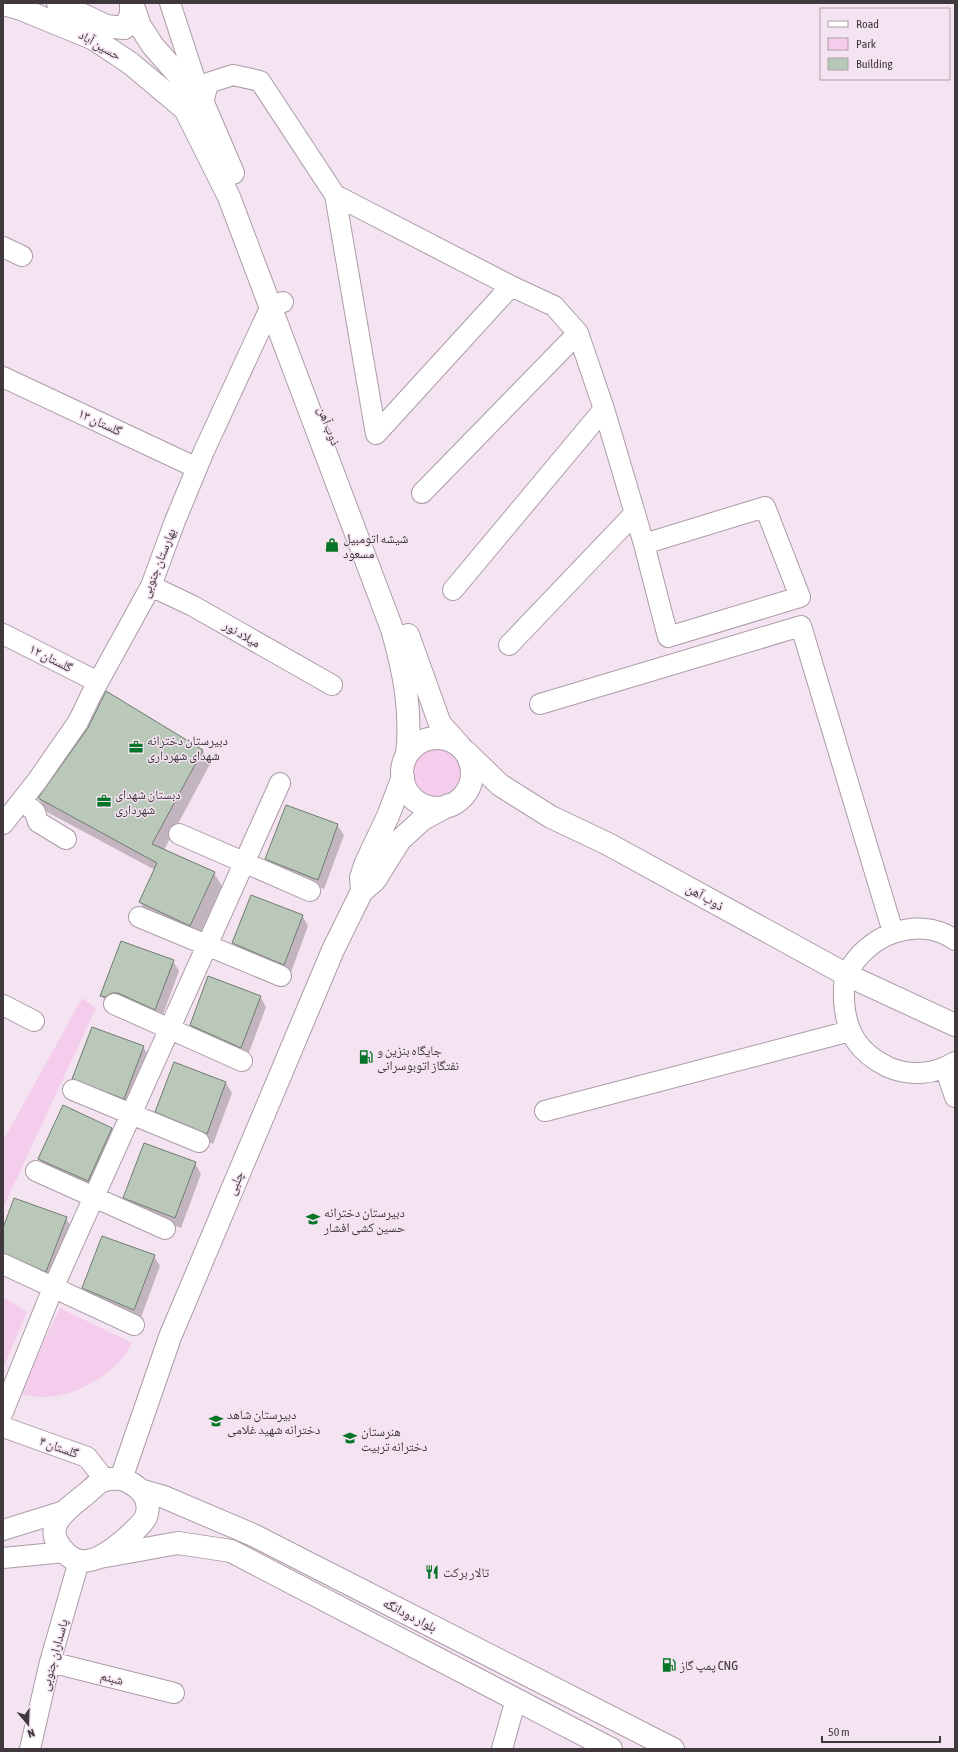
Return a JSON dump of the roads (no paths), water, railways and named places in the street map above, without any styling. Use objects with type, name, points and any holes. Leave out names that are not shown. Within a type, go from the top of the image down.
[{"type":"main road","name":"حسین آباد","points":[[58,3],[106,26],[124,28],[131,15],[132,3]]},
{"type":"main road","name":"حسین آباد","points":[[132,3],[140,26],[194,106]]},
{"type":"main road","name":"حسین آباد","points":[[3,4],[21,9],[94,39],[194,106]]},
{"type":"main road","name":"ذوب آهن","points":[[194,106],[242,192],[277,304],[392,629],[402,666],[406,692],[409,733],[407,755]]},
{"type":"main road","name":"ذوب آهن","points":[[277,304],[403,623],[440,724],[462,749],[500,785],[551,817],[608,844],[847,975],[955,1025]]},
{"type":"main road","points":[[362,891],[375,880],[400,840],[423,819],[457,802],[465,794],[470,784],[472,773],[471,762],[462,749],[450,740],[440,738],[421,742],[407,755],[403,767],[403,777],[406,787],[412,796],[419,802],[429,806],[439,807],[449,805]]},
{"type":"main road","points":[[362,891],[361,878],[365,865],[403,777]]},
{"type":"main road","name":"چلبی","points":[[112,1479],[333,950],[362,891]]},
{"type":"main road","points":[[112,1479],[134,1484],[142,1491],[147,1503],[146,1516],[140,1526],[128,1537],[81,1557],[58,1544],[54,1534],[56,1524],[64,1511],[112,1479]]},
{"type":"main road","name":"بلوار دودانگه","points":[[142,1491],[164,1497],[253,1535],[673,1749]]},
{"type":"main road","name":"بلوار دودانگه","points":[[81,1557],[178,1543],[231,1551],[611,1749]]},
{"type":"main road","points":[[516,1699],[524,1673]]},
{"type":"street","points":[[170,3],[194,106]]},
{"type":"street","points":[[194,106],[208,83],[232,75],[260,81],[335,195],[376,434],[510,286]]},
{"type":"street","points":[[335,195],[510,286],[554,306],[578,333],[604,409],[635,513],[668,637],[800,597],[765,507],[644,544]]},
{"type":"street","points":[[3,247],[22,256]]},
{"type":"street","name":"بهارستان جنوبی","points":[[3,824],[14,801],[78,722],[98,682],[151,586],[175,521],[197,468],[277,304]]},
{"type":"street","points":[[422,494],[578,333]]},
{"type":"street","name":"گلستان ۱۳","points":[[3,376],[197,468]]},
{"type":"street","points":[[453,590],[604,409]]},
{"type":"street","points":[[509,645],[635,513]]},
{"type":"street","name":"میلاد نور","points":[[151,586],[193,606],[332,685]]},
{"type":"street","points":[[540,704],[801,626],[893,932]]},
{"type":"street","name":"گلستان ۱۲","points":[[3,634],[98,682]]},
{"type":"street","points":[[3,1412],[53,1288],[280,783]]},
{"type":"street","points":[[14,801],[35,812],[38,822],[66,839]]},
{"type":"street","points":[[178,834],[310,891]]},
{"type":"street","points":[[138,917],[281,976]]},
{"type":"street","points":[[955,940],[948,935],[926,929],[893,932],[881,938],[862,953],[847,975],[844,984],[844,1003],[847,1021],[850,1031],[857,1043],[875,1060],[897,1071],[921,1074],[950,1065],[955,1097]]},
{"type":"street","points":[[114,1004],[169,1030],[242,1061]]},
{"type":"street","points":[[3,1005],[34,1021]]},
{"type":"street","points":[[545,1110],[850,1031]]},
{"type":"street","points":[[73,1090],[132,1113],[199,1142]]},
{"type":"street","points":[[36,1171],[165,1229]]},
{"type":"street","points":[[3,1264],[134,1325]]},
{"type":"street","name":"گلستان ۴","points":[[3,1427],[87,1457],[112,1479]]},
{"type":"street","points":[[3,1530],[64,1511]]},
{"type":"street","points":[[3,1558],[81,1557]]},
{"type":"street","name":"پاسداران جنوبی","points":[[30,1749],[50,1662],[81,1557]]},
{"type":"street","name":"شبنم","points":[[50,1662],[174,1693]]},
{"type":"street","points":[[502,1749],[516,1699]]},
{"type":"place","name":"شیشه اتومبیل مسعود","points":[[332,545]]},
{"type":"place","name":"دبیرستان دخترانه شهدای شهرداری","points":[[136,747]]},
{"type":"place","name":"دبستان شهدای شهرداری","points":[[104,801]]},
{"type":"place","name":"جایگاه بنزین و نفتگاز اتوبوسرانی","points":[[366,1057]]},
{"type":"place","name":"دبیرستان دخترانه حسین کشی افشار","points":[[313,1219]]},
{"type":"place","name":"دبیرستان شاهد دخترانه شهید غلامی","points":[[216,1421]]},
{"type":"place","name":"هنرستان دخترانه تربیت","points":[[350,1438]]},
{"type":"place","name":"تالار برکت","points":[[432,1572]]},
{"type":"place","name":"پمپ گاز CNG","points":[[669,1665]]}]
